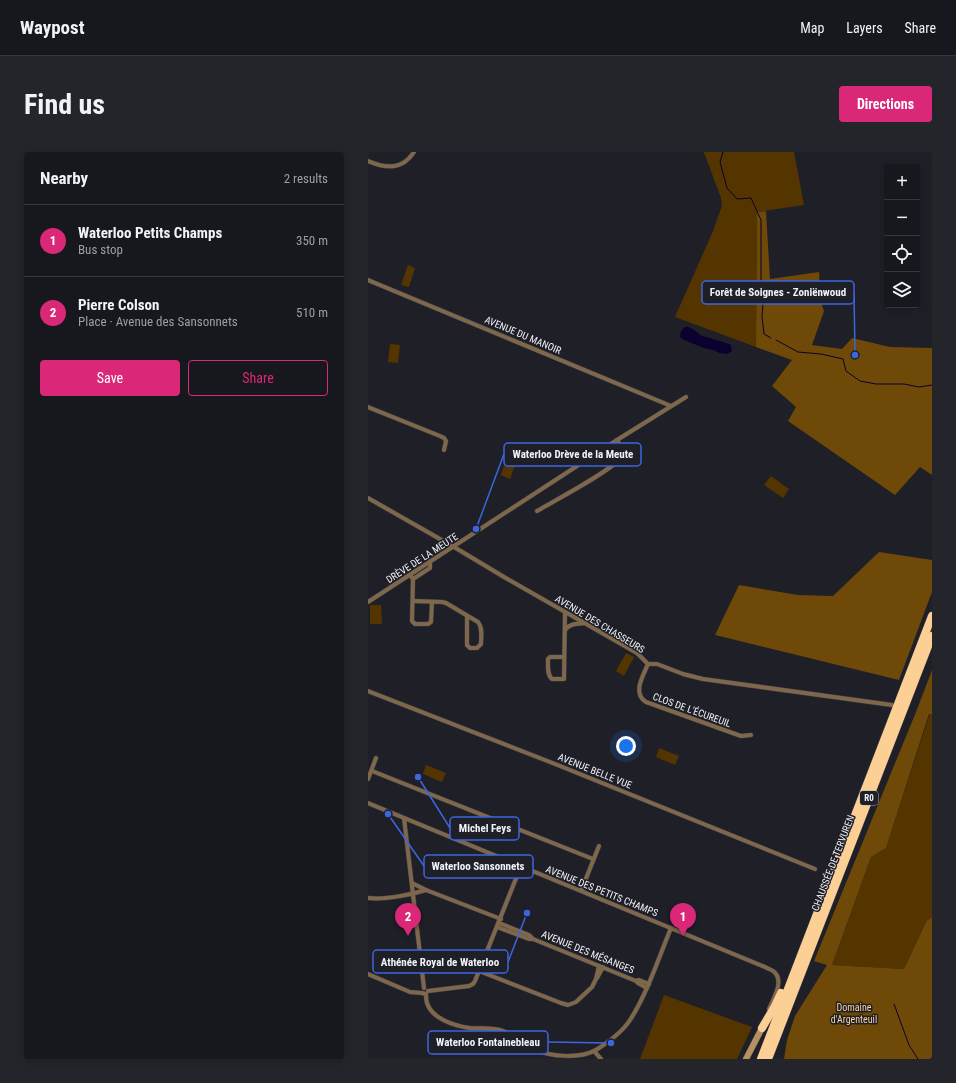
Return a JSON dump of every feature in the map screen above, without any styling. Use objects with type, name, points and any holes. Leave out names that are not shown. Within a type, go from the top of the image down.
[{"type":"highway","name":"CHAUSSÉE DE TERVUREN","points":[[793,976],[932,616]]},
{"type":"highway","name":"CHAUSSÉE DE TERVUREN","points":[[775,1031],[932,636]]},
{"type":"highway","points":[[762,1028],[786,983],[793,976]]},
{"type":"highway","name":"R0","points":[[768,1059],[775,1031],[793,976]]},
{"type":"highway","points":[[774,1059],[778,1041],[775,1031]]},
{"type":"highway","name":"R0","points":[[761,1059],[775,1031]]},
{"type":"street","points":[[368,161],[382,166],[398,166],[408,160],[414,152]]},
{"type":"street","name":"AVENUE DU MANOIR","points":[[368,280],[671,406]]},
{"type":"street","name":"DRÈVE DE LA MEUTE","points":[[368,602],[617,440],[686,397]]},
{"type":"street","points":[[368,407],[444,438],[446,441],[444,450]]},
{"type":"street","points":[[537,511],[606,471],[620,459],[623,450],[617,440]]},
{"type":"street","name":"AVENUE DES CHASSEURS","points":[[368,498],[637,653],[648,664],[657,664],[683,674],[703,679],[892,705]]},
{"type":"street","points":[[413,579],[430,568],[430,562]]},
{"type":"street","points":[[410,576],[413,579],[412,621],[415,624],[428,624],[431,622],[432,602]]},
{"type":"street","points":[[413,601],[446,603],[480,624],[481,644],[478,648],[470,648],[467,646],[467,616]]},
{"type":"street","points":[[564,657],[550,657],[548,659],[548,676],[550,679],[564,679],[565,612]]},
{"type":"street","points":[[565,630],[567,626],[571,624],[585,623]]},
{"type":"street","name":"CLOS DE L'ÉCUREUIL","points":[[648,664],[639,686],[642,700],[741,736],[751,735]]},
{"type":"street","name":"AVENUE BELLE VUE","points":[[368,691],[550,762],[815,869]]},
{"type":"street","points":[[368,779],[376,758]]},
{"type":"street","points":[[372,770],[593,860]]},
{"type":"street","name":"AVENUE DES PETITS CHAMPS","points":[[368,803],[765,966],[777,975],[778,986],[762,1028]]},
{"type":"street","points":[[404,818],[427,1002],[429,1007],[440,1018],[451,1023],[471,1028],[493,1028],[504,1031],[545,1054],[579,1055],[594,1051],[606,1043],[629,1021],[648,986],[671,928]]},
{"type":"street","points":[[581,891],[599,846]]},
{"type":"street","points":[[368,974],[410,992],[469,986],[473,984],[521,866]]},
{"type":"street","name":"AVENUE DES MÉSANGES","points":[[412,883],[499,923],[529,935],[533,939],[636,981],[639,980],[648,986]]},
{"type":"street","points":[[368,898],[385,898],[414,894],[426,890]]},
{"type":"street","points":[[479,971],[568,1005],[576,1002],[592,987],[601,966]]},
{"type":"street","points":[[746,1059],[762,1028]]},
{"type":"street","points":[[594,1051],[601,1059]]},
{"type":"shaded area","points":[[703,152],[794,152],[804,205],[757,212],[756,347],[675,317],[713,231],[722,206],[721,198]]},
{"type":"shaded area","points":[[408,265],[415,268],[409,287],[401,285]]},
{"type":"shaded area","points":[[685,327],[693,329],[703,336],[731,345],[732,351],[727,354],[719,353],[684,340],[680,336]]},
{"type":"shaded area","points":[[390,344],[400,345],[398,363],[388,362]]},
{"type":"shaded area","points":[[507,457],[517,460],[510,479],[501,475]]},
{"type":"shaded area","points":[[771,476],[789,489],[783,498],[764,485]]},
{"type":"shaded area","points":[[370,605],[381,605],[382,624],[370,624]]},
{"type":"shaded area","points":[[626,653],[634,657],[624,676],[616,671]]},
{"type":"shaded area","points":[[930,713],[932,714],[932,919],[927,920],[904,969],[832,965],[871,857],[886,848]]},
{"type":"shaded area","points":[[659,748],[679,756],[675,765],[656,757]]},
{"type":"shaded area","points":[[426,765],[446,773],[442,782],[423,774]]},
{"type":"shaded area","points":[[664,995],[752,1027],[737,1059],[640,1059]]},
{"type":"green space","points":[[766,211],[770,279],[819,272],[821,303],[824,311],[812,345],[842,349],[852,338],[890,347],[932,348],[932,475],[920,467],[895,495],[788,421],[796,407],[772,386],[792,360],[756,347],[757,212]]},
{"type":"green space","points":[[879,552],[932,560],[932,592],[899,680],[715,635],[739,585],[798,595],[833,596]]},
{"type":"green space","name":"Domaine d'Argenteuil","points":[[932,670],[932,714],[929,714],[886,848],[871,857],[832,965],[904,969],[927,920],[932,918],[932,1059],[784,1059],[787,1040],[795,1016],[827,965],[814,961]]},
{"type":"waterway","points":[[723,152],[720,162],[727,188],[737,199],[751,198],[761,220],[762,317],[764,334],[771,338]]},
{"type":"waterway","points":[[776,340],[798,352],[821,354],[843,359],[846,371],[860,381],[876,384],[904,384],[919,387],[932,385]]},
{"type":"waterway","points":[[894,1004],[909,1045],[918,1059]]},
{"type":"place","name":"Forêt de Soignes - Zoniënwoud","points":[[855,355]]},
{"type":"place","name":"Waterloo Drève de la Meute","points":[[476,529]]},
{"type":"place","name":"Michel Feys","points":[[418,777]]},
{"type":"place","name":"Waterloo Sansonnets","points":[[388,814]]},
{"type":"place","name":"Athénée Royal de Waterloo","points":[[527,913]]},
{"type":"place","name":"Pierre Colson","points":[[408,936]]},
{"type":"place","name":"Waterloo Petits Champs","points":[[683,936]]},
{"type":"place","name":"Waterloo Fontainebleau","points":[[611,1043]]}]
